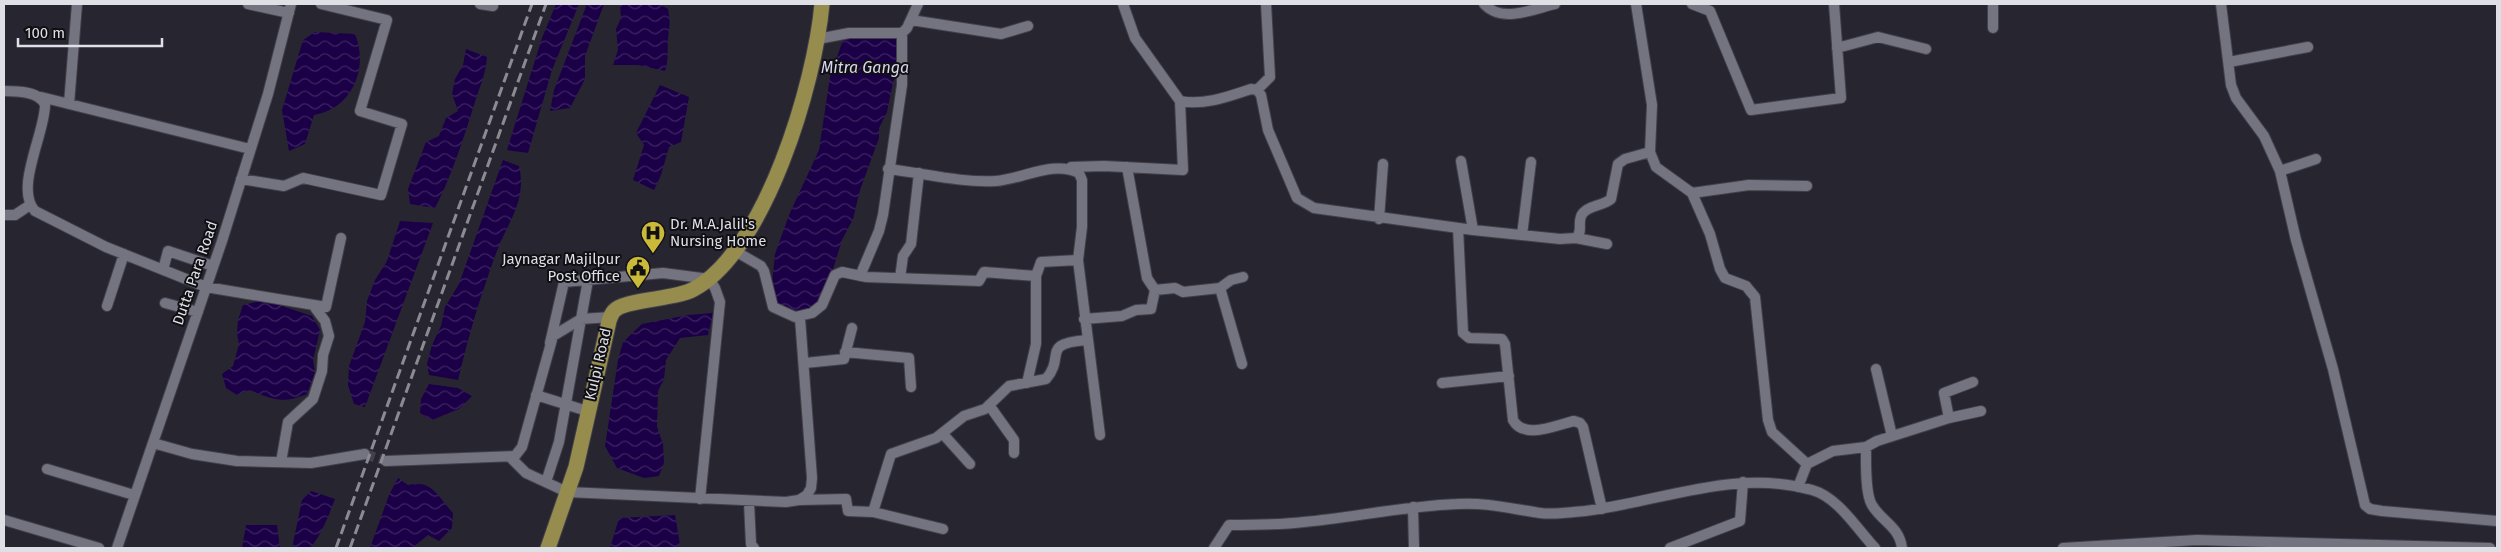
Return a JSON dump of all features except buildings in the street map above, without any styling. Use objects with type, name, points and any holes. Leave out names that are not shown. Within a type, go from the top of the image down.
[{"type":"main road","name":"Kulpi Road","points":[[548,548],[576,467],[604,334],[610,317],[614,311],[622,306],[673,297],[692,290],[721,269],[735,251],[751,226],[795,131],[818,39],[822,4]]},
{"type":"street","points":[[69,104],[77,4]]},
{"type":"street","points":[[248,4],[290,8]]},
{"type":"street","points":[[241,179],[284,186],[303,178],[382,195],[402,124],[360,111],[387,20],[321,4]]},
{"type":"street","points":[[480,4],[493,6],[494,4]]},
{"type":"street","points":[[860,276],[880,231],[902,85],[902,33],[911,20],[918,4]]},
{"type":"street","points":[[888,169],[996,181],[1062,168],[1127,167],[1183,170],[1180,101],[1151,57],[1135,38],[1123,4]]},
{"type":"street","points":[[1257,90],[1270,77],[1266,4]]},
{"type":"street","points":[[1484,4],[1494,13],[1503,16],[1555,4]]},
{"type":"street","points":[[1636,4],[1652,105],[1650,152],[1656,167],[1692,193],[1710,234],[1720,269],[1725,278],[1746,286],[1755,297],[1768,420],[1772,432],[1807,464]]},
{"type":"street","points":[[1692,4],[1710,12],[1751,110],[1841,98],[1834,4]]},
{"type":"street","points":[[1993,4],[1993,28]]},
{"type":"street","points":[[2221,4],[2236,98],[2264,136],[2280,171],[2296,240],[2333,369],[2365,505],[2370,509],[2382,511],[2497,521]]},
{"type":"street","name":"Dutta Para Road","points":[[117,548],[198,312],[241,179],[290,8]]},
{"type":"street","points":[[911,20],[1001,34],[1028,26]]},
{"type":"street","points":[[818,39],[864,32],[894,35],[902,33]]},
{"type":"street","points":[[1837,48],[1878,37],[1926,49]]},
{"type":"street","points":[[2229,62],[2308,47]]},
{"type":"street","points":[[1180,101],[1196,103],[1251,89],[1257,90],[1261,95],[1268,130],[1297,198],[1314,208],[1379,219],[1560,239],[1576,238],[1607,244]]},
{"type":"street","points":[[4,91],[69,104],[250,149]]},
{"type":"street","points":[[41,98],[45,104],[45,111],[27,187],[30,205],[44,215],[124,254],[206,287],[326,307],[341,238]]},
{"type":"street","points":[[1576,238],[1580,232],[1579,220],[1584,212],[1612,199],[1618,164],[1625,159],[1650,152]]},
{"type":"street","points":[[2280,171],[2316,159]]},
{"type":"street","points":[[1461,162],[1473,230]]},
{"type":"street","points":[[1522,235],[1531,162]]},
{"type":"street","points":[[1379,219],[1383,164]]},
{"type":"street","points":[[1084,319],[1122,316],[1136,310],[1151,309],[1155,290],[1147,278],[1127,167]]},
{"type":"street","points":[[1062,168],[1079,172],[1082,180],[1082,227],[1078,260],[1086,340],[1100,435]]},
{"type":"street","points":[[900,278],[902,256],[911,244],[919,173]]},
{"type":"street","points":[[1692,193],[1749,185],[1807,186]]},
{"type":"street","points":[[4,215],[14,215],[30,205]]},
{"type":"street","points":[[1458,228],[1463,333],[1468,338],[1502,339],[1505,344],[1513,420],[1517,427],[1534,430],[1574,421],[1580,423],[1583,427],[1602,508]]},
{"type":"street","points":[[163,270],[168,251],[213,266]]},
{"type":"street","points":[[735,251],[761,266],[773,307],[800,318],[812,313],[822,305],[838,273],[860,276],[979,281],[984,272],[1036,276]]},
{"type":"street","points":[[107,306],[124,254]]},
{"type":"street","points":[[1027,383],[1036,344],[1036,276],[1042,262],[1078,260]]},
{"type":"street","points":[[386,461],[510,456],[519,452],[522,447],[550,343],[564,282],[663,273],[709,279],[715,288],[720,302],[700,499]]},
{"type":"street","points":[[1155,290],[1174,288],[1183,292],[1220,288],[1230,280],[1243,277]]},
{"type":"street","points":[[546,482],[559,442],[588,280]]},
{"type":"street","points":[[1220,288],[1242,364]]},
{"type":"street","points":[[165,303],[198,312]]},
{"type":"street","points":[[281,462],[288,422],[313,399],[322,371],[323,355],[328,336],[324,321],[313,304]]},
{"type":"street","points":[[550,343],[553,336],[581,319],[610,317]]},
{"type":"street","points":[[799,500],[807,495],[811,488],[812,478],[805,364],[800,318]]},
{"type":"street","points":[[805,364],[844,359],[852,328]]},
{"type":"street","points":[[873,512],[891,454],[930,442],[943,434],[964,416],[980,411],[990,405],[1008,386],[1046,379],[1057,349],[1061,344],[1086,340]]},
{"type":"street","points":[[846,352],[909,358],[911,387]]},
{"type":"street","points":[[1876,368],[1892,436]]},
{"type":"street","points":[[1442,383],[1509,376]]},
{"type":"street","points":[[1949,418],[1944,393],[1973,382]]},
{"type":"street","points":[[536,395],[587,411]]},
{"type":"street","points":[[990,405],[1014,440],[1014,453]]},
{"type":"street","points":[[1798,487],[1807,464],[1832,451],[1866,447],[1892,436],[1949,418],[1981,411]]},
{"type":"street","points":[[943,434],[970,464]]},
{"type":"street","points":[[153,443],[214,458],[281,462],[311,463],[365,454]]},
{"type":"street","points":[[1866,447],[1869,497],[1872,505],[1895,528],[1902,548]]},
{"type":"street","points":[[510,456],[526,473],[567,492],[748,502],[846,499],[848,511],[873,512],[943,529]]},
{"type":"street","points":[[47,469],[134,495]]},
{"type":"street","points":[[1670,548],[1740,521],[1743,482]]},
{"type":"street","points":[[1214,548],[1228,525],[1305,522],[1413,507],[1485,504],[1541,513],[1602,508],[1720,484],[1743,482],[1798,487],[1813,490],[1824,495],[1875,548]]},
{"type":"street","points":[[748,502],[751,544],[754,548]]},
{"type":"street","points":[[1413,507],[1414,548]]},
{"type":"street","points":[[4,520],[99,548]]},
{"type":"street","points":[[2063,548],[2168,545],[2197,540],[2305,546],[2472,546],[2490,548]]},
{"type":"water","points":[[556,4],[579,4],[552,70],[528,153],[507,150],[542,38]]},
{"type":"water","points":[[587,4],[604,4],[585,56],[585,79],[570,108],[550,111],[554,90]]},
{"type":"water","points":[[620,4],[659,4],[668,9],[669,25],[665,71],[638,65],[613,65],[618,50],[616,29],[621,18]]},
{"type":"water","points":[[315,32],[355,34],[360,60],[358,73],[354,85],[338,105],[314,115],[305,144],[289,151],[282,110],[303,40]]},
{"type":"water","name":"Mitra Ganga","points":[[886,35],[897,39],[901,64],[893,82],[887,112],[879,128],[879,138],[860,190],[853,219],[842,240],[826,292],[811,310],[796,313],[778,304],[771,293],[775,254],[789,215],[819,150],[830,77],[844,37]]},
{"type":"water","points":[[466,49],[487,57],[482,80],[457,156],[435,208],[410,204],[408,189],[426,142],[439,136],[446,118],[458,111],[452,94],[455,79],[463,65]]},
{"type":"water","points":[[660,85],[689,97],[681,142],[669,147],[661,175],[654,190],[633,180],[644,145],[636,133]]},
{"type":"water","points":[[503,160],[519,166],[521,177],[520,196],[501,241],[481,297],[458,380],[429,375],[427,364],[432,345],[441,326],[445,307],[459,284]]},
{"type":"water","points":[[400,221],[433,223],[365,407],[354,404],[348,385],[349,366],[365,322],[367,301],[375,280],[387,261]]},
{"type":"water","points":[[264,300],[312,316],[320,330],[313,360],[315,372],[307,394],[291,399],[278,400],[250,390],[237,395],[226,388],[222,374],[233,366],[239,344],[237,334],[238,320],[243,305]]},
{"type":"water","points":[[713,313],[708,335],[680,338],[666,360],[664,379],[658,391],[657,427],[663,444],[664,463],[659,476],[644,478],[617,468],[605,446],[618,360],[623,342],[642,324],[688,315]]},
{"type":"water","points":[[429,384],[458,388],[472,396],[459,409],[432,420],[420,413],[421,399]]},
{"type":"water","points":[[398,478],[408,485],[423,485],[434,491],[453,513],[452,528],[439,541],[428,535],[412,548],[370,548],[389,495]]},
{"type":"water","points":[[311,491],[335,499],[321,531],[310,548],[292,548],[302,500]]},
{"type":"water","points":[[675,515],[680,544],[677,548],[610,548],[619,518]]},
{"type":"water","points":[[246,525],[277,525],[280,548],[242,548]]},
{"type":"tunnel","points":[[365,454],[386,461]]},
{"type":"railway","points":[[336,548],[532,4]]},
{"type":"railway","points":[[350,548],[546,4]]},
{"type":"place","name":"Dr. M.A.Jalil's Nursing Home","points":[[653,254]]},
{"type":"place","name":"Jaynagar Majilpur Post Office","points":[[638,289]]}]
